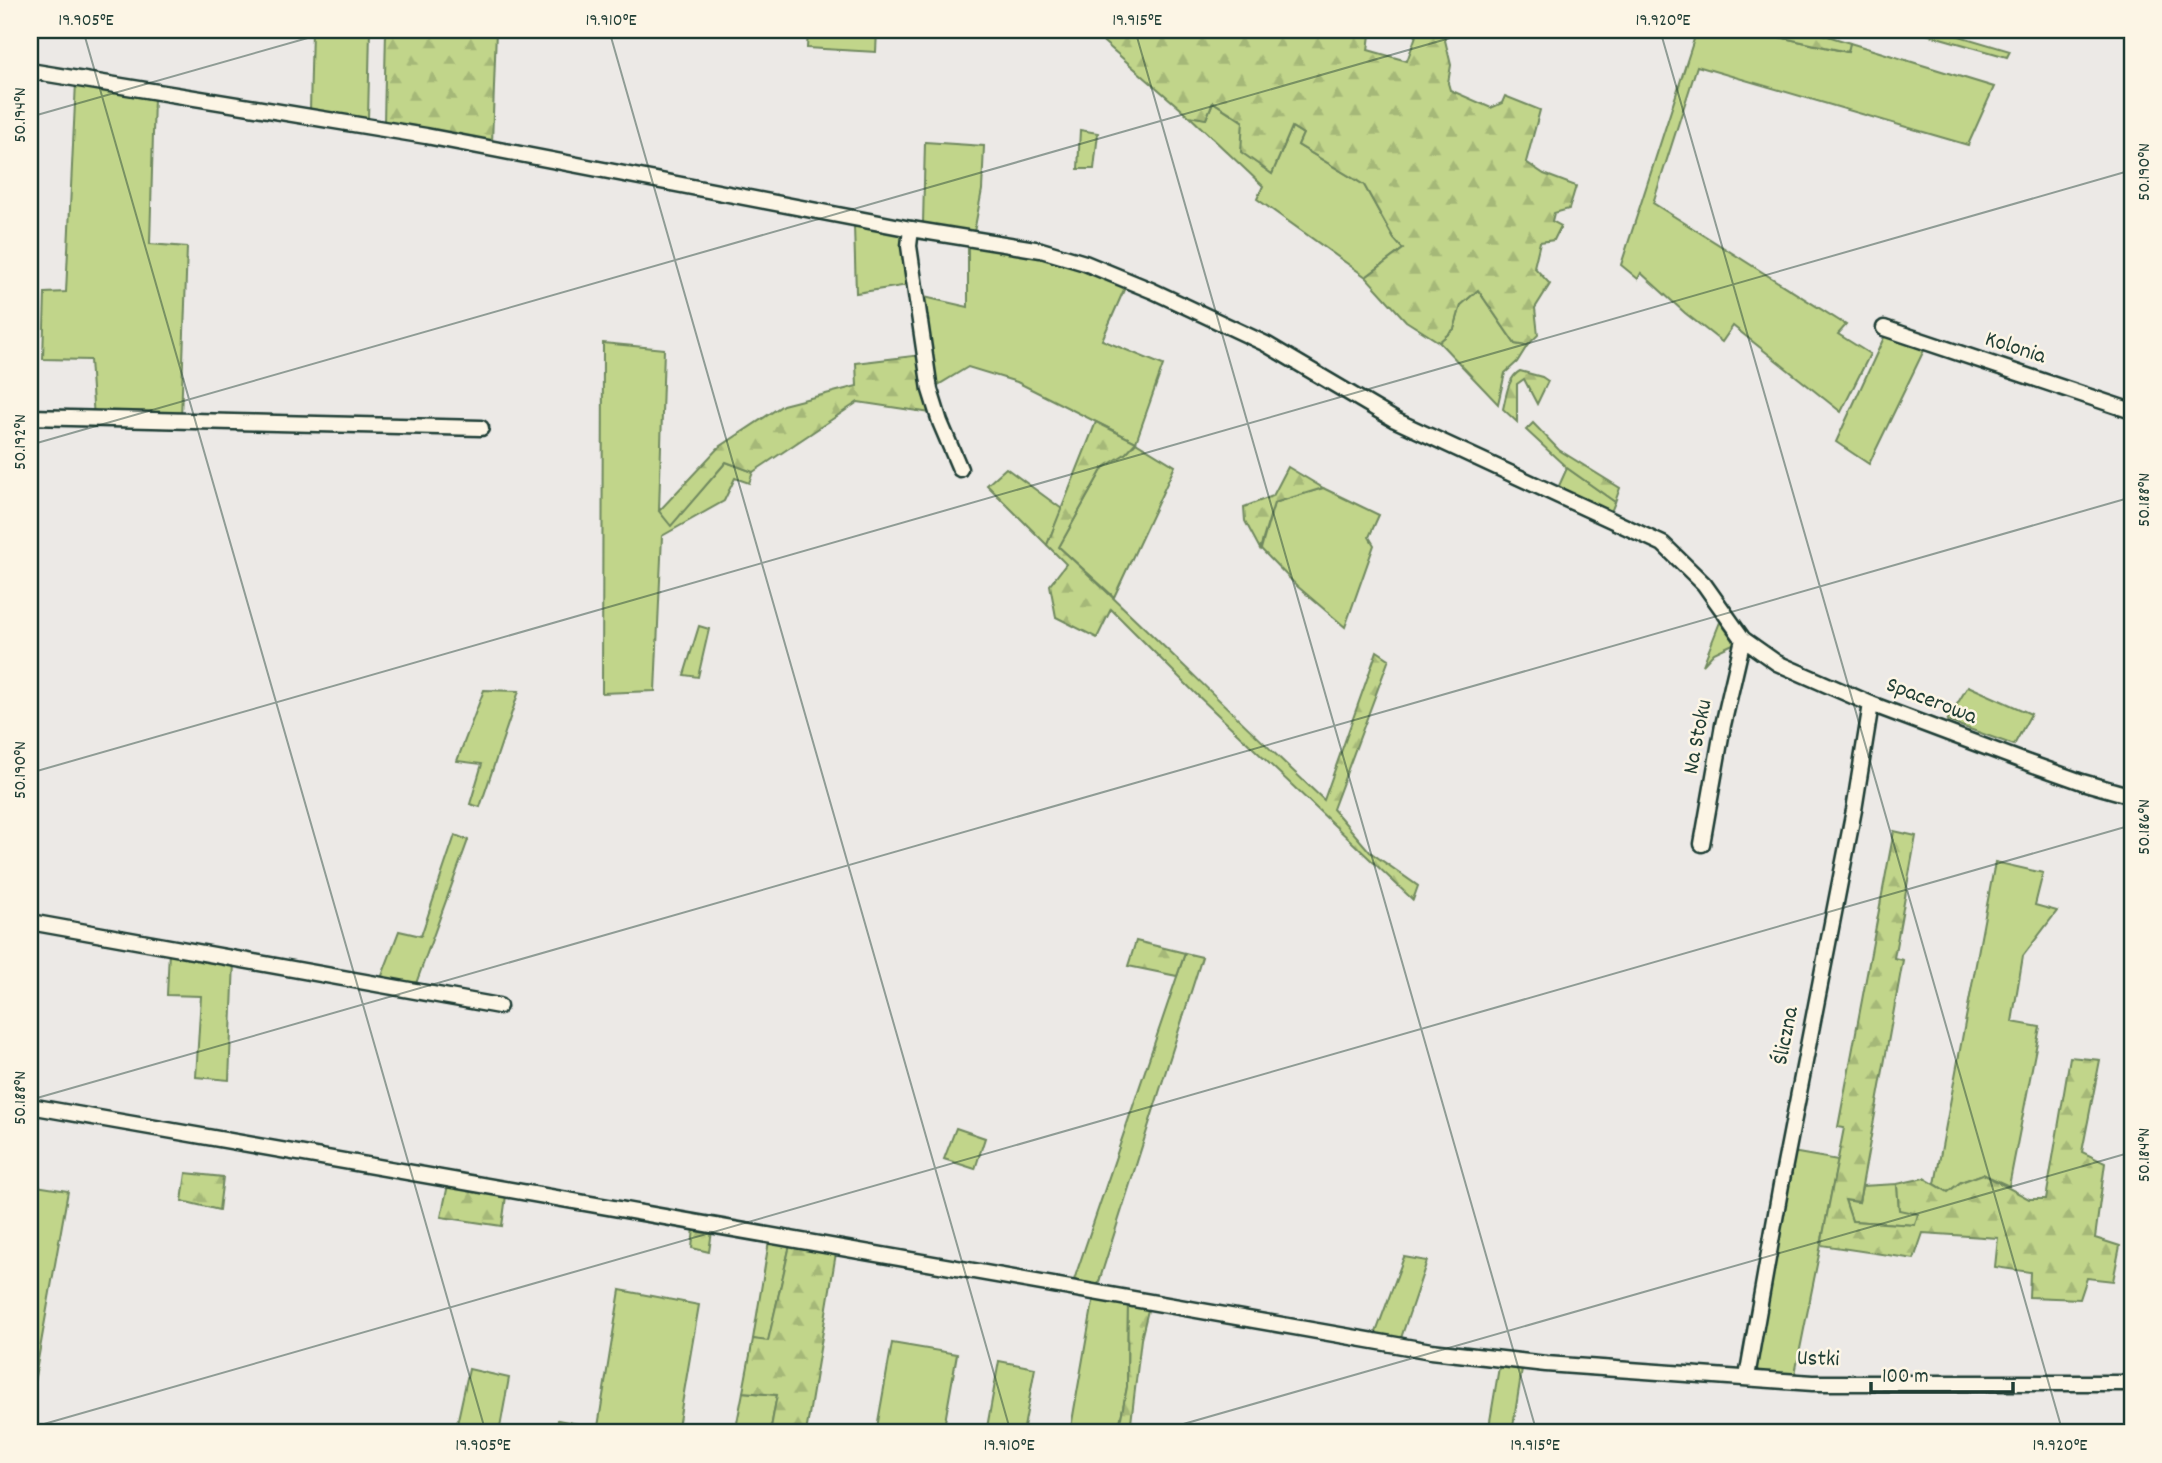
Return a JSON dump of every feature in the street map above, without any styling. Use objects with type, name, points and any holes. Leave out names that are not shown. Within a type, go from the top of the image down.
[{"type":"street","name":"Spacerowa","points":[[30,71],[426,136],[911,229],[1041,250],[1085,264],[1153,291],[1266,344],[1395,420],[1663,544],[1704,584],[1743,639],[1777,663],[1871,704],[2082,782],[2132,796]]},
{"type":"street","points":[[911,229],[909,246],[930,390],[960,469]]},
{"type":"street","name":"Kolonia","points":[[1884,328],[2132,411]]},
{"type":"street","points":[[30,417],[481,428]]},
{"type":"street","name":"Na Stoku","points":[[1702,844],[1723,726],[1743,639]]},
{"type":"street","name":"Śliczna","points":[[1747,1377],[1781,1185],[1854,810],[1871,704]]},
{"type":"street","points":[[30,922],[499,1006]]},
{"type":"street","name":"Ustki","points":[[30,1105],[1431,1351],[1546,1364],[1849,1384],[2132,1383]]},
{"type":"green space","points":[[312,30],[370,30],[368,119],[310,110]]},
{"type":"green space","points":[[386,30],[496,30],[492,143],[384,123]]},
{"type":"green space","points":[[808,30],[877,30],[876,52],[807,48]]},
{"type":"green space","points":[[1090,30],[1358,30],[1370,35],[1368,50],[1407,61],[1418,30],[1448,30],[1444,36],[1451,65],[1448,83],[1450,90],[1491,108],[1502,103],[1505,96],[1540,110],[1526,162],[1544,174],[1576,186],[1569,209],[1554,213],[1552,221],[1561,226],[1554,240],[1540,242],[1534,267],[1550,284],[1535,308],[1538,335],[1527,346],[1515,344],[1478,290],[1461,305],[1454,329],[1439,342],[1406,321],[1366,277],[1403,249],[1394,239],[1364,185],[1298,145],[1303,134],[1292,127],[1272,174],[1241,152],[1243,121],[1213,102],[1206,119],[1189,116]]},
{"type":"green space","points":[[1697,30],[1716,33],[1719,30],[1747,30],[1847,52],[1850,43],[1994,87],[1968,145],[1697,66],[1653,203],[1846,325],[1838,334],[1870,354],[1841,412],[1733,326],[1722,342],[1641,273],[1638,279],[1621,265]]},
{"type":"green space","points":[[1747,30],[1809,30],[1850,43],[1848,52]]},
{"type":"green space","points":[[1912,30],[1939,30],[2010,51],[2007,57]]},
{"type":"green space","points":[[76,82],[154,97],[150,244],[187,247],[181,419],[94,419],[90,360],[43,359],[45,293],[66,292]]},
{"type":"green space","points":[[1213,102],[1243,122],[1242,152],[1272,174],[1292,127],[1303,134],[1298,145],[1364,185],[1394,239],[1403,249],[1366,277],[1257,199],[1263,186],[1189,116],[1206,119]]},
{"type":"green space","points":[[1080,130],[1098,133],[1094,169],[1078,169]]},
{"type":"green space","points":[[925,142],[984,146],[982,190],[974,232],[923,223]]},
{"type":"green space","points":[[854,226],[903,234],[909,285],[856,293]]},
{"type":"green space","points":[[968,244],[1045,258],[1126,285],[1102,340],[1163,365],[1136,442],[1017,382],[968,367],[933,388],[920,296],[968,307]]},
{"type":"green space","points":[[1478,290],[1515,344],[1527,346],[1517,362],[1505,373],[1498,404],[1439,342],[1454,329],[1461,305]]},
{"type":"green space","points":[[1886,333],[1926,346],[1869,464],[1836,442]]},
{"type":"green space","points":[[603,343],[664,349],[659,511],[671,525],[726,462],[753,472],[749,483],[735,478],[724,501],[662,536],[655,691],[602,693]]},
{"type":"green space","points":[[921,355],[931,413],[858,402],[753,472],[726,462],[671,526],[659,511],[718,448],[783,405],[857,386],[856,363]]},
{"type":"green space","points":[[1520,371],[1548,381],[1537,404],[1524,379],[1517,384],[1517,422],[1503,409],[1510,382]]},
{"type":"green space","points":[[1096,422],[1136,442],[1125,454],[1103,468],[1059,547],[1324,800],[1377,651],[1389,659],[1333,809],[1370,852],[1418,886],[1413,900],[1195,693],[1111,609],[1097,638],[1056,617],[1050,585],[1066,564],[1047,545]]},
{"type":"green space","points":[[1533,423],[1559,450],[1620,488],[1615,502],[1567,468],[1526,430]]},
{"type":"green space","points":[[1136,442],[1175,466],[1114,597],[1059,547],[1103,468],[1125,454]]},
{"type":"green space","points":[[1288,467],[1323,488],[1274,503],[1260,549],[1245,521],[1244,507],[1273,496]]},
{"type":"green space","points":[[1006,468],[1062,509],[1047,545],[987,485]]},
{"type":"green space","points":[[1567,468],[1615,502],[1611,512],[1558,488]]},
{"type":"green space","points":[[1323,488],[1379,515],[1369,537],[1374,545],[1345,627],[1297,586],[1261,549],[1274,503]]},
{"type":"green space","points":[[1720,622],[1735,643],[1714,653],[1703,665]]},
{"type":"green space","points":[[699,626],[709,629],[698,677],[684,675]]},
{"type":"green space","points":[[1968,686],[2031,714],[2014,745],[1947,721]]},
{"type":"green space","points":[[484,690],[519,691],[480,807],[470,804],[482,764],[457,761]]},
{"type":"green space","points":[[1894,831],[1916,836],[1894,958],[1903,960],[1859,1202],[1845,1200],[1852,1221],[1915,1225],[1918,1214],[1899,1210],[1897,1184],[1924,1178],[1948,1192],[1961,1182],[1983,1174],[2029,1199],[2046,1199],[2070,1057],[2100,1060],[2082,1152],[2105,1163],[2095,1238],[2120,1246],[2113,1281],[2087,1278],[2080,1299],[2029,1297],[2030,1272],[1995,1267],[1998,1238],[1923,1233],[1914,1259],[1821,1245],[1844,1128],[1838,1127]]},
{"type":"green space","points":[[455,835],[468,840],[414,989],[380,981],[399,931],[421,936]]},
{"type":"green space","points":[[1995,862],[2043,873],[2035,905],[2057,911],[2023,956],[2012,1022],[2040,1027],[2009,1186],[1983,1174],[1961,1182],[1948,1192],[1935,1184]]},
{"type":"green space","points":[[1136,941],[1185,953],[1177,976],[1128,966]]},
{"type":"green space","points":[[169,951],[234,962],[229,1080],[196,1077],[201,996],[167,995]]},
{"type":"green space","points":[[1185,953],[1202,957],[1098,1285],[1074,1280]]},
{"type":"green space","points":[[956,1128],[985,1138],[975,1169],[944,1159]]},
{"type":"green space","points":[[1792,1152],[1838,1160],[1795,1374],[1760,1373],[1753,1363]]},
{"type":"green space","points":[[186,1173],[223,1177],[219,1210],[182,1201]]},
{"type":"green space","points":[[1897,1184],[1899,1209],[1919,1214],[1915,1225],[1852,1221],[1845,1200],[1859,1202],[1862,1186]]},
{"type":"green space","points":[[30,1185],[68,1191],[30,1405]]},
{"type":"green space","points":[[448,1185],[506,1196],[502,1226],[441,1217]]},
{"type":"green space","points":[[694,1228],[712,1231],[709,1252],[692,1248]]},
{"type":"green space","points":[[769,1241],[790,1245],[768,1342],[753,1339]]},
{"type":"green space","points":[[790,1245],[836,1253],[806,1433],[770,1433],[777,1395],[743,1392],[753,1339],[768,1341]]},
{"type":"green space","points":[[1404,1257],[1427,1261],[1400,1341],[1374,1338]]},
{"type":"green space","points":[[620,1290],[699,1305],[677,1433],[597,1433]]},
{"type":"green space","points":[[1094,1296],[1128,1302],[1127,1387],[1118,1433],[1070,1433]]},
{"type":"green space","points":[[1128,1302],[1149,1306],[1141,1339],[1132,1433],[1118,1433],[1127,1387]]},
{"type":"green space","points":[[892,1343],[957,1354],[943,1433],[876,1433]]},
{"type":"green space","points":[[999,1361],[1035,1368],[1023,1433],[986,1433]]},
{"type":"green space","points":[[1499,1367],[1522,1369],[1512,1433],[1488,1433]]},
{"type":"green space","points":[[469,1369],[509,1378],[499,1433],[455,1433]]},
{"type":"green space","points":[[743,1392],[777,1395],[770,1433],[735,1433]]},
{"type":"green space","points":[[558,1420],[598,1428],[597,1433],[556,1433]]}]
